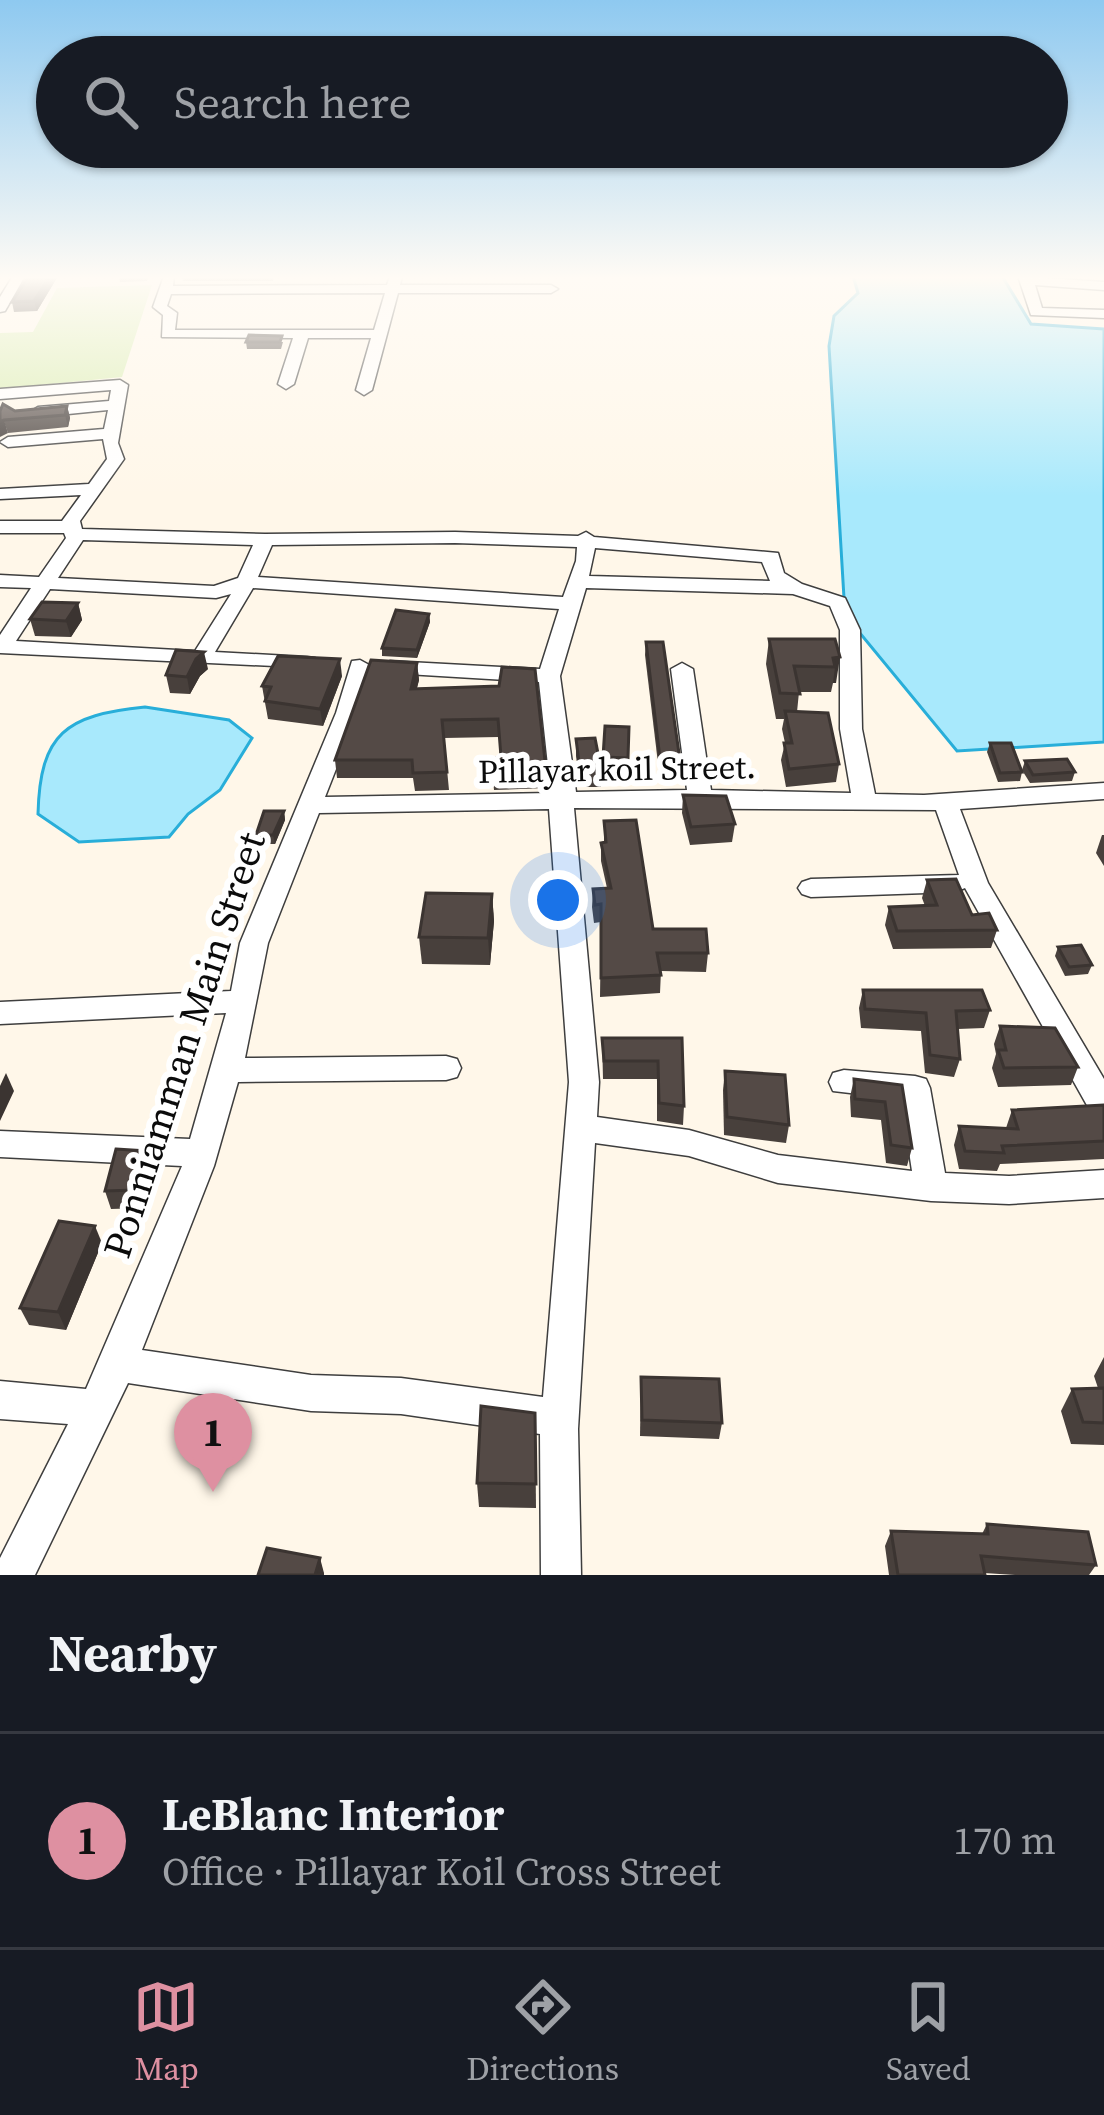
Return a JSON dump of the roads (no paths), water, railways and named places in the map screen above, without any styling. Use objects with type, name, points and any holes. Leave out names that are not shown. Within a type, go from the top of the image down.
[{"type":"street","points":[[286,384],[297,350]]},
{"type":"street","points":[[364,390],[377,350]]},
{"type":"street","points":[[1,649],[116,459],[110,433],[120,385],[114,382],[10,400]]},
{"type":"street","points":[[8,442],[110,433]]},
{"type":"street","points":[[0,494],[94,489]]},
{"type":"street","points":[[0,527],[265,540],[586,538],[771,556],[775,575],[838,602],[850,630],[850,729],[864,801]]},
{"type":"street","points":[[561,1575],[560,1418],[584,1082],[566,801],[549,676],[586,561],[586,538]]},
{"type":"street","points":[[201,657],[265,540]]},
{"type":"street","points":[[0,581],[216,592],[246,582],[574,593],[795,587]]},
{"type":"street","points":[[1,649],[549,676]]},
{"type":"street","name":"Ponniamman Main Street","points":[[13,1575],[118,1364],[202,1153],[254,943],[311,806],[360,666]]},
{"type":"street","points":[[682,669],[700,798]]},
{"type":"street","name":"Pillayar koil Street.","points":[[311,806],[700,798],[934,802],[1104,791]]},
{"type":"street","points":[[934,802],[975,883],[1104,1107]]},
{"type":"street","points":[[811,888],[975,883]]},
{"type":"street","points":[[0,1013],[240,1000]]},
{"type":"street","points":[[226,1070],[446,1068]]},
{"type":"street","points":[[844,1082],[915,1088],[932,1187]]},
{"type":"street","points":[[580,1128],[689,1143],[778,1169],[932,1187],[1009,1190],[1104,1184]]},
{"type":"street","points":[[0,1144],[202,1153]]},
{"type":"street","points":[[118,1364],[311,1393],[401,1396],[560,1418]]},
{"type":"street","points":[[0,1400],[93,1408]]},
{"type":"water","points":[[829,350],[1104,350],[1104,742],[957,751],[845,615]]},
{"type":"water","points":[[145,707],[229,720],[252,738],[220,790],[188,814],[169,837],[79,842],[38,814],[44,764],[63,733],[95,716]]},
{"type":"place","name":"LeBlanc Interior","points":[[213,1492]]}]
